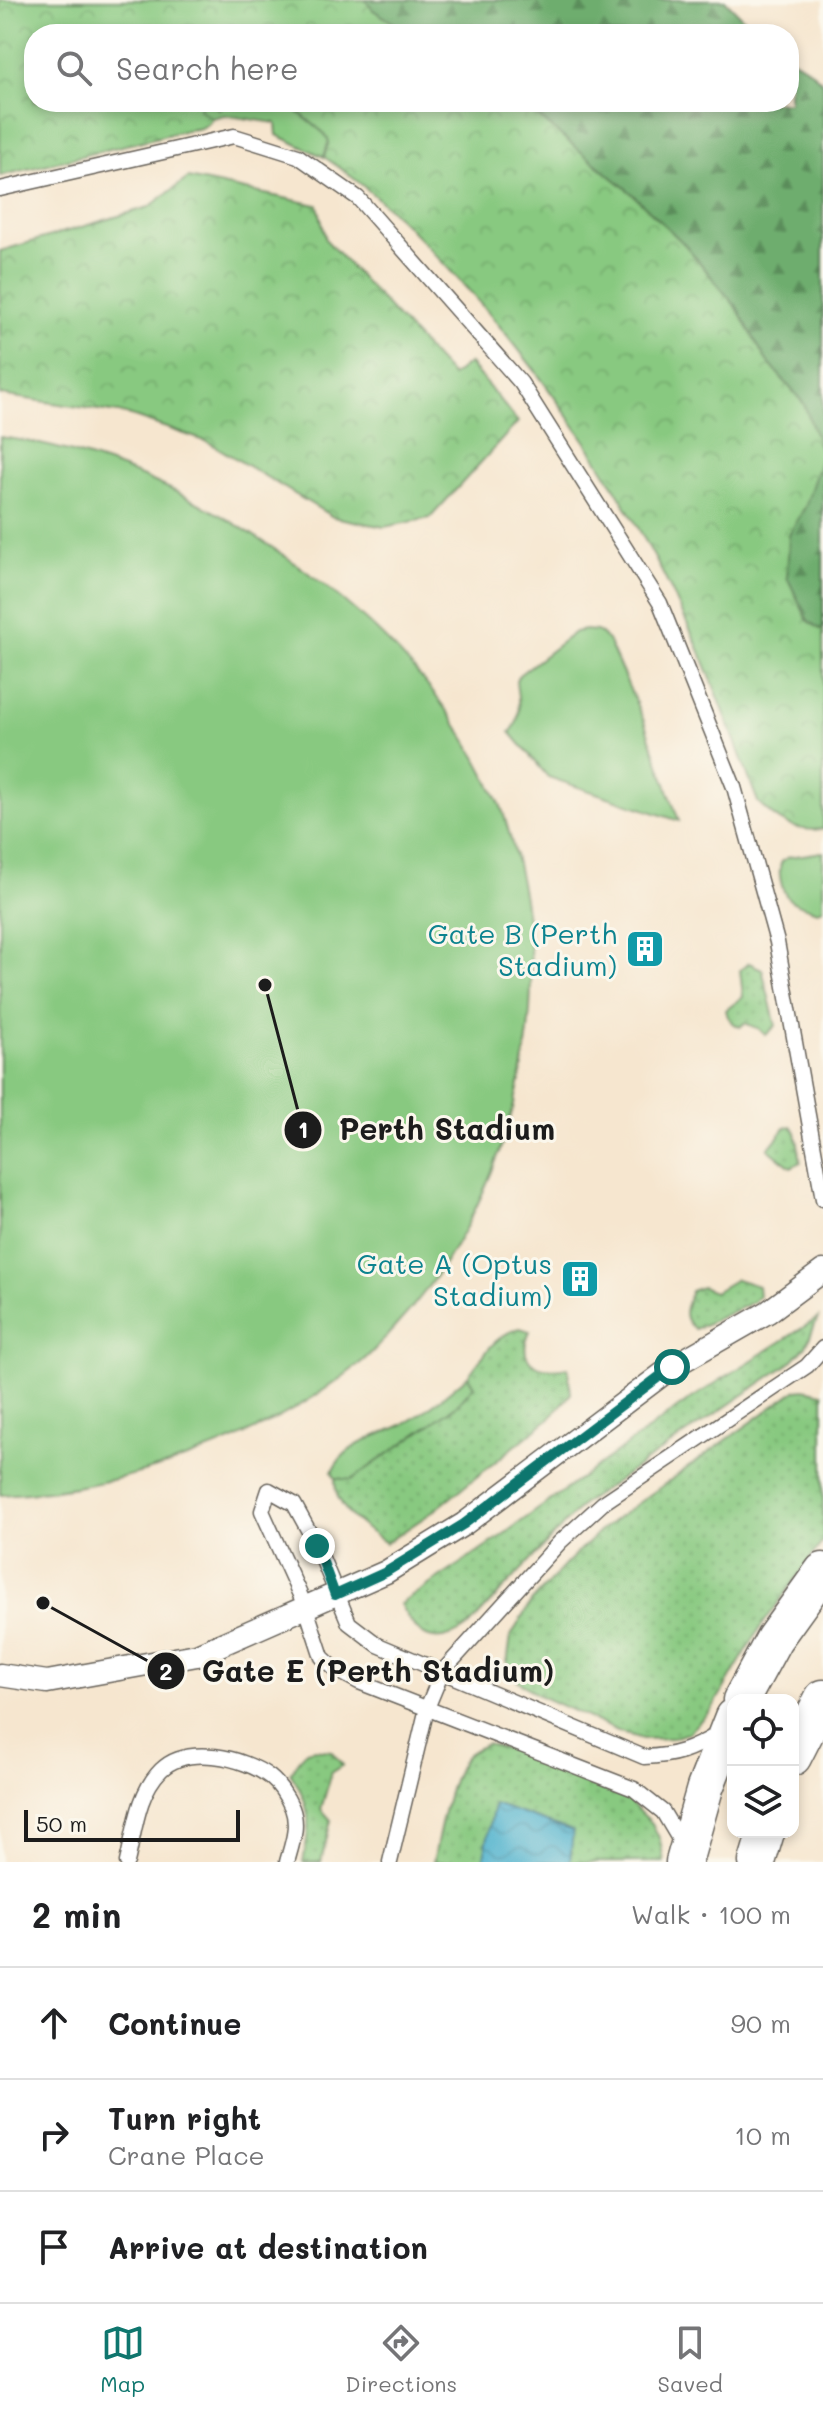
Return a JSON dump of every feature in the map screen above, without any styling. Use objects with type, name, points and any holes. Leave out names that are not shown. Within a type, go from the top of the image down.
[{"type":"street","points":[[0,1675],[47,1682],[197,1655],[386,1572],[464,1524],[672,1367],[768,1312],[823,1271]]},
{"type":"street","points":[[745,1694],[774,1639],[823,1571]]},
{"type":"street","points":[[799,1745],[823,1698]]},
{"type":"street","points":[[685,1857],[705,1788],[727,1733]]},
{"type":"street","points":[[757,1862],[764,1838]]},
{"type":"lane","points":[[0,189],[234,136],[298,156],[358,198],[521,383],[660,603],[734,787],[777,942],[823,1199]]},
{"type":"lane","points":[[390,1862],[427,1708],[442,1672],[560,1542],[603,1503],[807,1366],[823,1348]]},
{"type":"lane","points":[[685,1857],[663,1812],[634,1789],[359,1682],[335,1669],[322,1657],[306,1608],[262,1511],[269,1490],[294,1504],[317,1546],[349,1623],[378,1645],[644,1757],[671,1756],[697,1746],[727,1721]]},
{"type":"lane","points":[[127,1862],[141,1801],[151,1782],[163,1768],[177,1759],[195,1755],[237,1762],[258,1769],[273,1779],[293,1809],[295,1830],[287,1862]]},
{"type":"green space","points":[[0,0],[365,0],[373,10],[395,24],[24,24],[24,112],[203,112],[212,118],[198,129],[0,176]]},
{"type":"green space","points":[[365,0],[725,0],[748,24],[395,24],[373,10]]},
{"type":"green space","points":[[799,63],[823,83],[823,631],[808,621],[787,577],[789,535],[806,505],[804,404],[766,360],[737,308],[686,246],[630,192],[532,112],[799,112]]},
{"type":"green space","points":[[203,112],[298,112],[329,141],[324,157],[277,135],[276,123],[224,115],[212,118]]},
{"type":"green space","points":[[298,112],[532,112],[630,192],[686,246],[737,308],[766,360],[804,404],[822,454],[806,505],[789,535],[787,577],[808,621],[823,631],[823,829],[804,829],[787,824],[758,802],[703,658],[670,588],[616,489],[553,395],[483,307],[403,222],[373,194],[324,157],[329,141]]},
{"type":"green space","points":[[188,178],[318,205],[326,240],[452,376],[469,363],[518,422],[430,518],[384,527],[333,517],[208,442],[125,414],[0,395],[0,251],[149,207]]},
{"type":"green space","points":[[0,437],[37,443],[108,463],[210,509],[305,571],[366,620],[394,648],[420,677],[466,740],[501,807],[526,915],[530,1000],[525,1051],[515,1102],[479,1201],[426,1290],[368,1356],[320,1392],[279,1417],[190,1457],[95,1483],[0,1495]]},
{"type":"green space","points":[[597,631],[608,640],[644,721],[679,821],[548,777],[510,732],[518,715],[516,680],[519,675],[575,632]]},
{"type":"green space","points":[[823,852],[823,908],[817,911],[790,900],[782,887],[780,870],[782,861],[789,857]]},
{"type":"green space","points":[[749,963],[762,969],[776,1026],[766,1035],[745,1023],[737,1026],[726,1010],[743,997],[740,970]]},
{"type":"green space","points":[[791,1126],[796,1132],[801,1162],[791,1167],[768,1149],[785,1128]]},
{"type":"green space","points":[[736,1279],[758,1286],[759,1296],[753,1302],[695,1329],[690,1325],[685,1312],[691,1291],[702,1287],[714,1292]]},
{"type":"green space","points":[[818,1318],[806,1346],[790,1363],[583,1504],[469,1626],[437,1639],[420,1632],[406,1616],[400,1604],[486,1547],[689,1400]]},
{"type":"green space","points":[[520,1328],[530,1331],[526,1351],[533,1363],[548,1368],[568,1367],[571,1394],[550,1418],[434,1511],[386,1543],[359,1524],[339,1499],[335,1478],[351,1480],[455,1407],[474,1386],[468,1376],[485,1354],[496,1341]]},
{"type":"green space","points":[[468,1376],[474,1386],[455,1407],[351,1480],[335,1478],[332,1472],[346,1453],[416,1417]]},
{"type":"green space","points":[[796,1390],[823,1393],[823,1541],[758,1631],[712,1709],[688,1733],[673,1738],[642,1739],[538,1695],[518,1681],[507,1663],[511,1636],[531,1602],[567,1563],[602,1529]]},
{"type":"green space","points":[[486,1744],[516,1751],[628,1800],[652,1823],[660,1840],[664,1862],[433,1862],[445,1808],[459,1766],[467,1755]]},
{"type":"green space","points":[[306,1751],[331,1751],[343,1765],[332,1772],[321,1809],[331,1820],[321,1862],[303,1862],[308,1815],[290,1773]]},
{"type":"water","points":[[494,1804],[573,1831],[570,1862],[483,1862]]},
{"type":"place","name":"Gate B (Perth Stadium)","points":[[645,949]]},
{"type":"place","name":"Perth Stadium","points":[[265,985]]},
{"type":"place","name":"Gate A (Optus Stadium)","points":[[580,1279]]},
{"type":"place","name":"Gate E (Perth Stadium)","points":[[43,1603]]},
{"type":"route","points":[[317,1546],[335,1595],[386,1572],[464,1524],[672,1367]]}]
